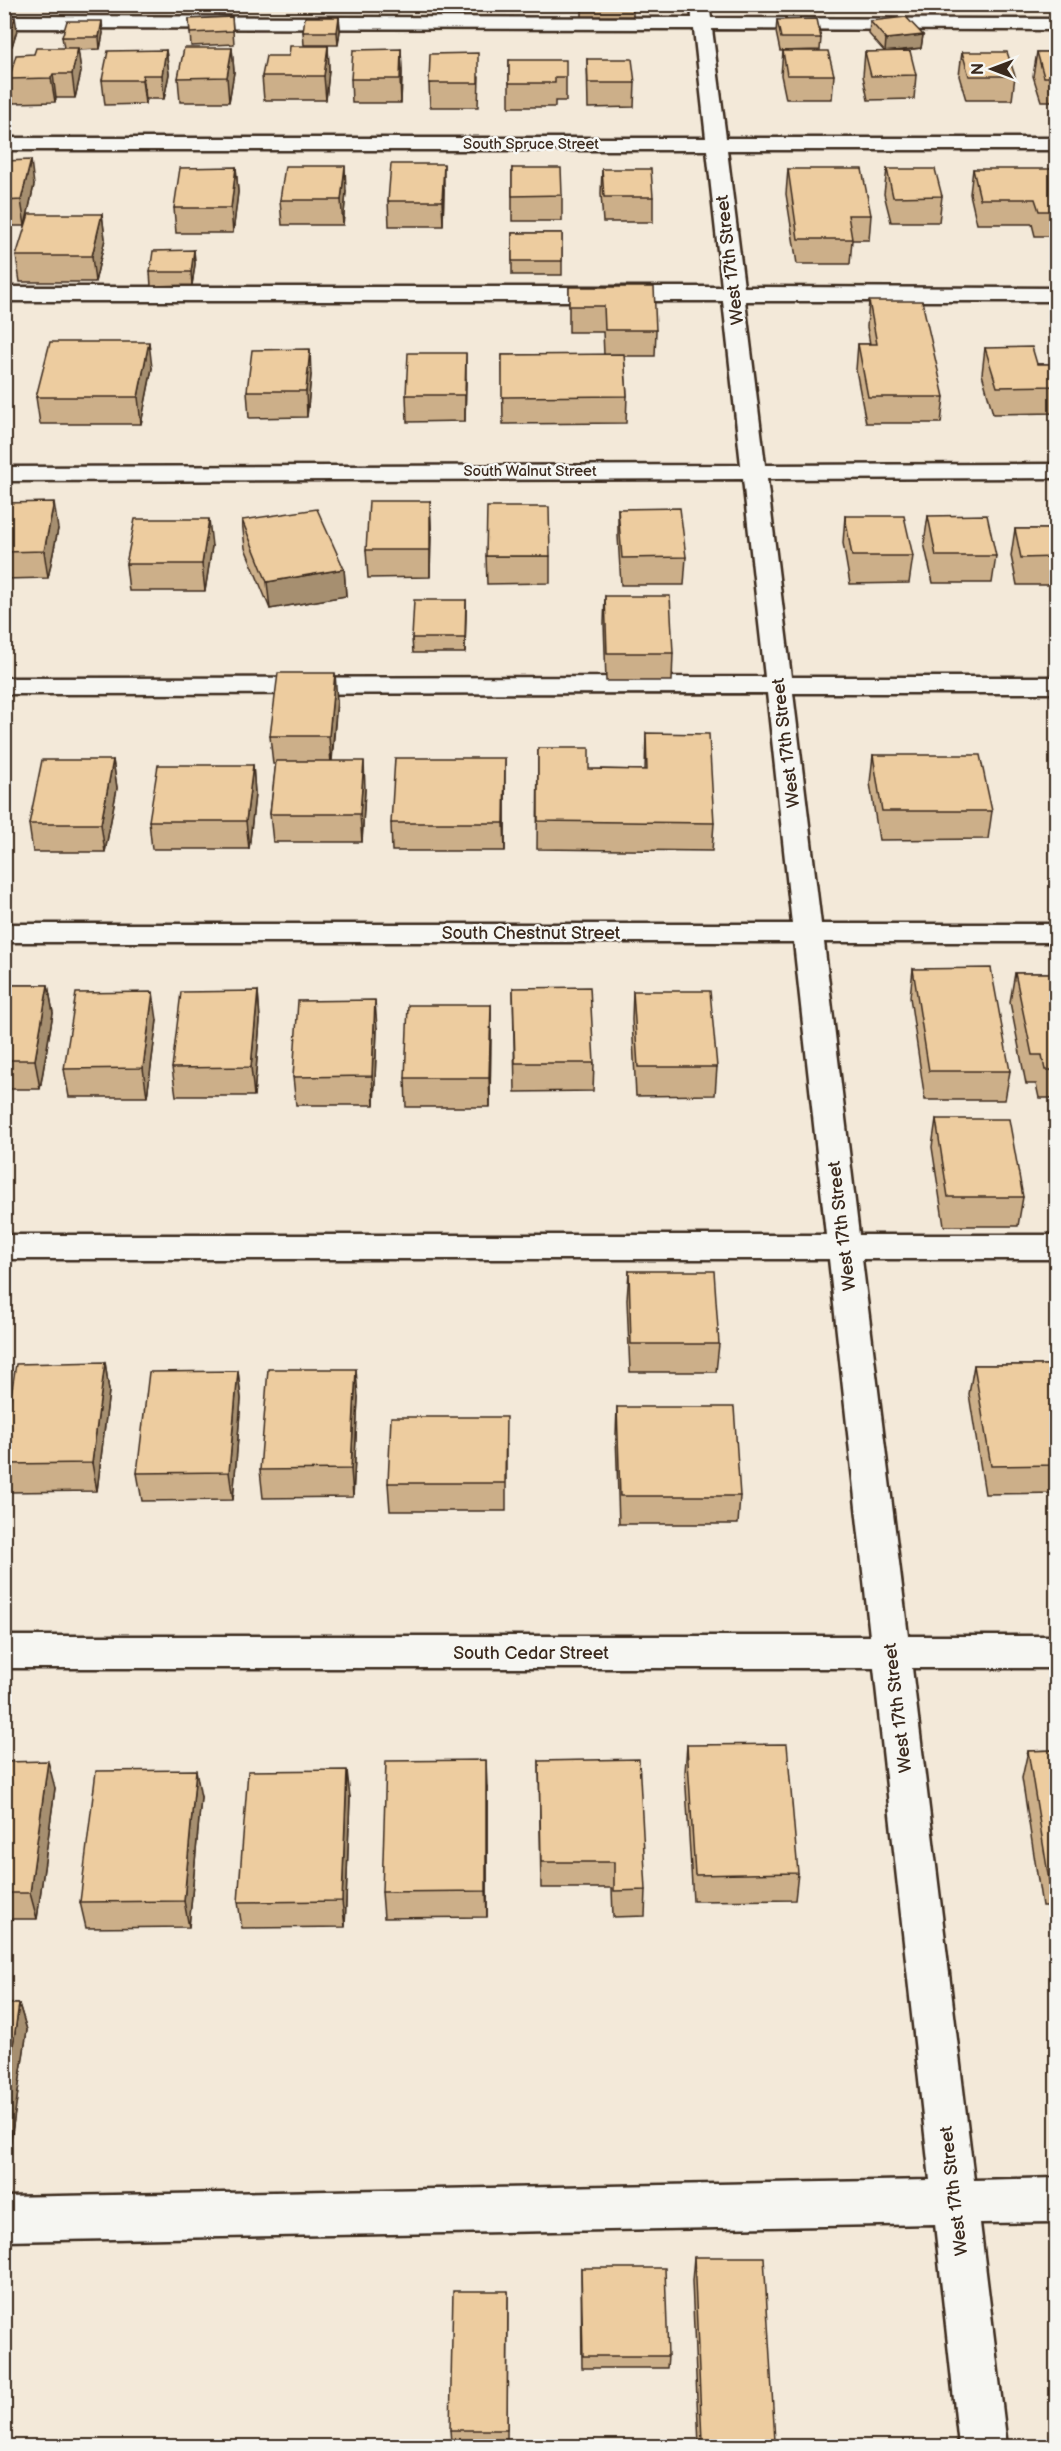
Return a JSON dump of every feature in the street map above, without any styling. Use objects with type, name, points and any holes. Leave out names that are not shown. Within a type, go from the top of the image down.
[{"type":"street","points":[[4,22],[701,14],[1056,24]]},
{"type":"street","name":"West 17th Street","points":[[701,14],[983,2446]]},
{"type":"street","name":"South Spruce Street","points":[[4,144],[1056,144]]},
{"type":"street","points":[[4,294],[1056,294]]},
{"type":"street","name":"South Walnut Street","points":[[4,474],[754,470],[1056,471]]},
{"type":"street","points":[[4,686],[1056,685]]},
{"type":"street","name":"South Chestnut Street","points":[[4,933],[1056,933]]},
{"type":"street","points":[[4,1246],[1056,1247]]},
{"type":"street","name":"South Cedar Street","points":[[4,1652],[1056,1652]]},
{"type":"street","points":[[4,2219],[955,2200],[1056,2200]]},
{"type":"building","points":[[15,17],[10,33],[4,33],[4,18]]},
{"type":"building","points":[[232,17],[233,31],[190,33],[189,19]]},
{"type":"building","points":[[305,17],[339,17],[337,32],[303,32]]},
{"type":"building","points":[[906,17],[923,35],[886,39],[870,21]]},
{"type":"building","points":[[817,19],[821,38],[781,38],[777,20]]},
{"type":"building","points":[[67,21],[102,21],[99,37],[62,37]]},
{"type":"building","points":[[290,46],[328,46],[324,76],[262,76],[266,56],[289,56]]},
{"type":"building","points":[[36,48],[78,48],[72,74],[53,74],[51,78],[9,79],[16,55],[34,54]]},
{"type":"building","points":[[184,48],[232,48],[227,77],[178,78]]},
{"type":"building","points":[[401,49],[400,79],[351,79],[353,50]]},
{"type":"building","points":[[166,50],[162,75],[143,75],[142,80],[102,80],[108,51]]},
{"type":"building","points":[[783,51],[828,51],[834,75],[787,75]]},
{"type":"building","points":[[910,51],[916,75],[871,76],[865,52]]},
{"type":"building","points":[[962,52],[1007,52],[1015,76],[969,76]]},
{"type":"building","points":[[1037,52],[1056,52],[1056,77],[1044,77]]},
{"type":"building","points":[[478,53],[478,83],[429,83],[430,54]]},
{"type":"building","points":[[587,59],[632,59],[635,83],[588,83]]},
{"type":"building","points":[[509,60],[566,60],[566,77],[555,77],[555,83],[509,83]]},
{"type":"building","points":[[31,160],[21,200],[4,201],[4,161]]},
{"type":"building","points":[[391,164],[444,164],[442,201],[388,201]]},
{"type":"building","points":[[285,166],[345,166],[341,200],[280,200]]},
{"type":"building","points":[[236,167],[231,208],[174,208],[180,168]]},
{"type":"building","points":[[512,168],[561,168],[562,195],[512,196]]},
{"type":"building","points":[[602,169],[651,169],[653,197],[604,197]]},
{"type":"building","points":[[788,169],[862,169],[871,215],[848,215],[852,239],[798,239]]},
{"type":"building","points":[[887,169],[935,169],[942,196],[893,197]]},
{"type":"building","points":[[973,169],[1054,169],[1056,211],[1039,211],[1035,199],[980,199]]},
{"type":"building","points":[[29,214],[102,214],[92,256],[16,256]]},
{"type":"building","points":[[512,233],[562,233],[562,261],[512,261]]},
{"type":"building","points":[[194,250],[191,272],[150,272],[153,251]]},
{"type":"building","points":[[569,287],[654,287],[656,330],[605,330],[604,306],[569,306]]},
{"type":"building","points":[[869,301],[922,301],[944,397],[868,397],[858,344],[877,344]]},
{"type":"building","points":[[50,342],[149,342],[138,397],[36,397]]},
{"type":"building","points":[[1032,347],[1037,364],[1056,364],[1056,386],[997,387],[985,348]]},
{"type":"building","points":[[310,349],[306,391],[247,391],[252,350]]},
{"type":"building","points":[[408,353],[466,353],[465,395],[406,395]]},
{"type":"building","points":[[624,354],[627,396],[502,397],[502,355]]},
{"type":"building","points":[[369,501],[430,501],[430,550],[366,550]]},
{"type":"building","points":[[54,502],[44,551],[4,552],[4,503]]},
{"type":"building","points":[[487,507],[549,507],[550,556],[486,556]]},
{"type":"building","points":[[680,508],[686,557],[622,558],[618,509]]},
{"type":"building","points":[[317,509],[344,569],[267,582],[242,520]]},
{"type":"building","points":[[987,515],[996,556],[936,556],[928,516]]},
{"type":"building","points":[[845,516],[904,516],[913,556],[852,556]]},
{"type":"building","points":[[135,519],[209,519],[202,564],[126,564]]},
{"type":"building","points":[[1015,529],[1056,529],[1056,557],[1021,558]]},
{"type":"building","points":[[605,596],[670,596],[673,653],[607,653]]},
{"type":"building","points":[[414,600],[466,600],[465,638],[412,638]]},
{"type":"building","points":[[278,673],[335,673],[329,736],[270,736]]},
{"type":"building","points":[[646,733],[709,734],[714,823],[538,821],[538,748],[589,748],[589,769],[647,770]]},
{"type":"building","points":[[873,755],[980,755],[992,811],[882,811]]},
{"type":"building","points":[[395,758],[505,758],[504,823],[391,823]]},
{"type":"building","points":[[42,760],[113,760],[101,824],[29,824]]},
{"type":"building","points":[[276,761],[364,761],[360,814],[270,814]]},
{"type":"building","points":[[158,765],[253,765],[246,821],[149,821]]},
{"type":"building","points":[[991,968],[1010,1071],[929,1071],[913,969]]},
{"type":"building","points":[[1015,973],[1056,973],[1056,1070],[1045,1070],[1042,1055],[1032,1055]]},
{"type":"building","points":[[4,985],[48,985],[35,1060],[4,1060]]},
{"type":"building","points":[[590,987],[594,1063],[515,1063],[513,988]]},
{"type":"building","points":[[258,991],[251,1067],[172,1068],[181,992]]},
{"type":"building","points":[[633,991],[710,991],[717,1067],[638,1067]]},
{"type":"building","points":[[153,992],[143,1068],[64,1069],[76,993]]},
{"type":"building","points":[[375,1000],[372,1076],[293,1077],[298,1001]]},
{"type":"building","points":[[408,1005],[491,1005],[489,1078],[405,1078]]},
{"type":"building","points":[[936,1119],[1009,1119],[1023,1197],[948,1197]]},
{"type":"building","points":[[629,1271],[714,1271],[719,1344],[631,1344]]},
{"type":"building","points":[[105,1362],[92,1463],[4,1464],[4,1439],[16,1364]]},
{"type":"building","points":[[974,1365],[1056,1365],[1056,1465],[991,1466]]},
{"type":"building","points":[[268,1369],[356,1369],[351,1469],[260,1470]]},
{"type":"building","points":[[238,1371],[229,1472],[137,1473],[149,1372]]},
{"type":"building","points":[[617,1407],[734,1407],[740,1496],[620,1496]]},
{"type":"building","points":[[391,1417],[506,1417],[505,1483],[388,1483]]},
{"type":"building","points":[[787,1744],[798,1873],[695,1875],[687,1745]]},
{"type":"building","points":[[1056,1750],[1056,1880],[1049,1880],[1028,1751]]},
{"type":"building","points":[[639,1759],[646,1890],[614,1891],[614,1862],[541,1862],[539,1761]]},
{"type":"building","points":[[486,1760],[486,1891],[382,1892],[386,1761]]},
{"type":"building","points":[[48,1761],[30,1893],[4,1893],[4,1762]]},
{"type":"building","points":[[196,1770],[184,1901],[80,1902],[96,1771]]},
{"type":"building","points":[[347,1770],[342,1901],[238,1902],[248,1771]]},
{"type":"building","points":[[4,2004],[19,2004],[4,2107]]},
{"type":"building","points":[[694,2257],[764,2257],[775,2441],[702,2441]]},
{"type":"building","points":[[581,2268],[665,2268],[668,2356],[583,2356]]},
{"type":"building","points":[[453,2291],[508,2291],[507,2430],[450,2430]]}]
